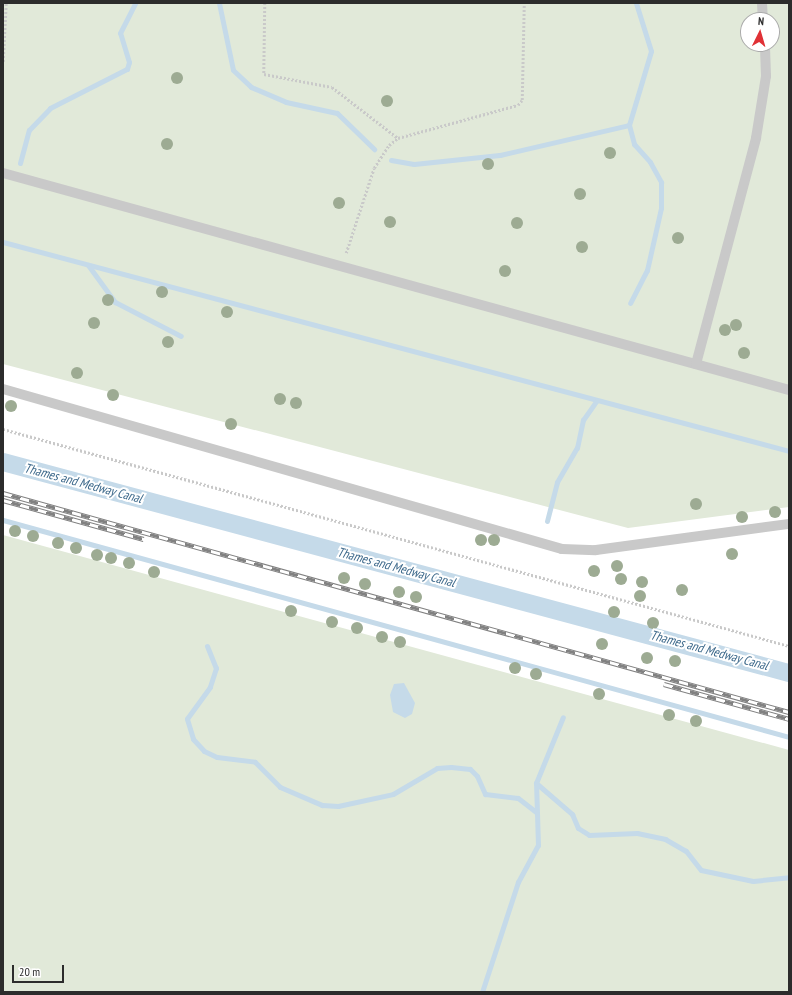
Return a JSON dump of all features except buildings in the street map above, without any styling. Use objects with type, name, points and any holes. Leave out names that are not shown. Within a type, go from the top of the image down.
[{"type":"lane","points":[[696,364],[756,138],[766,76],[765,52]]},
{"type":"lane","points":[[3,173],[789,390]]},
{"type":"lane","points":[[3,389],[562,549],[596,550],[789,524]]},
{"type":"path","points":[[3,62],[6,3]]},
{"type":"path","points":[[265,3],[264,74],[332,88],[398,138]]},
{"type":"path","points":[[342,266],[374,168],[389,145],[398,138],[518,106],[522,100],[524,3]]},
{"type":"path","points":[[3,429],[789,646]]},
{"type":"green space","points":[[3,3],[789,3],[789,507],[628,528],[3,364]]},
{"type":"green space","points":[[3,535],[789,750],[789,992],[3,992]]},
{"type":"water","points":[[404,683],[415,703],[412,714],[405,718],[393,712],[390,695],[394,684]]},
{"type":"waterway","points":[[20,163],[29,130],[50,108],[127,69],[129,62],[120,33],[135,3]]},
{"type":"waterway","points":[[219,3],[233,70],[251,87],[286,102],[337,113],[374,149]]},
{"type":"waterway","points":[[629,125],[651,51],[636,3]]},
{"type":"waterway","points":[[391,160],[414,164],[500,155],[629,125],[634,144],[650,162],[661,182],[661,208],[647,270],[630,303]]},
{"type":"waterway","points":[[3,242],[789,451]]},
{"type":"waterway","points":[[88,265],[115,302],[181,336]]},
{"type":"waterway","points":[[547,521],[557,482],[577,448],[583,420],[597,400]]},
{"type":"waterway","name":"Thames and Medway Canal","points":[[3,462],[789,673]]},
{"type":"waterway","points":[[3,520],[789,737]]},
{"type":"waterway","points":[[207,646],[216,668],[210,687],[187,719],[193,739],[204,751],[217,757],[255,762],[280,787],[322,805],[338,806],[393,794],[437,768],[451,767],[470,769],[477,776],[485,794],[518,798],[537,813]]},
{"type":"waterway","points":[[482,992],[518,882],[538,845],[536,783],[563,717]]},
{"type":"waterway","points":[[536,783],[572,814],[578,828],[589,835],[637,833],[665,839],[686,851],[701,870],[753,881],[789,877]]},
{"type":"railway","points":[[3,493],[789,712]]},
{"type":"railway","points":[[3,500],[144,539]]},
{"type":"railway","points":[[664,684],[789,719]]}]
